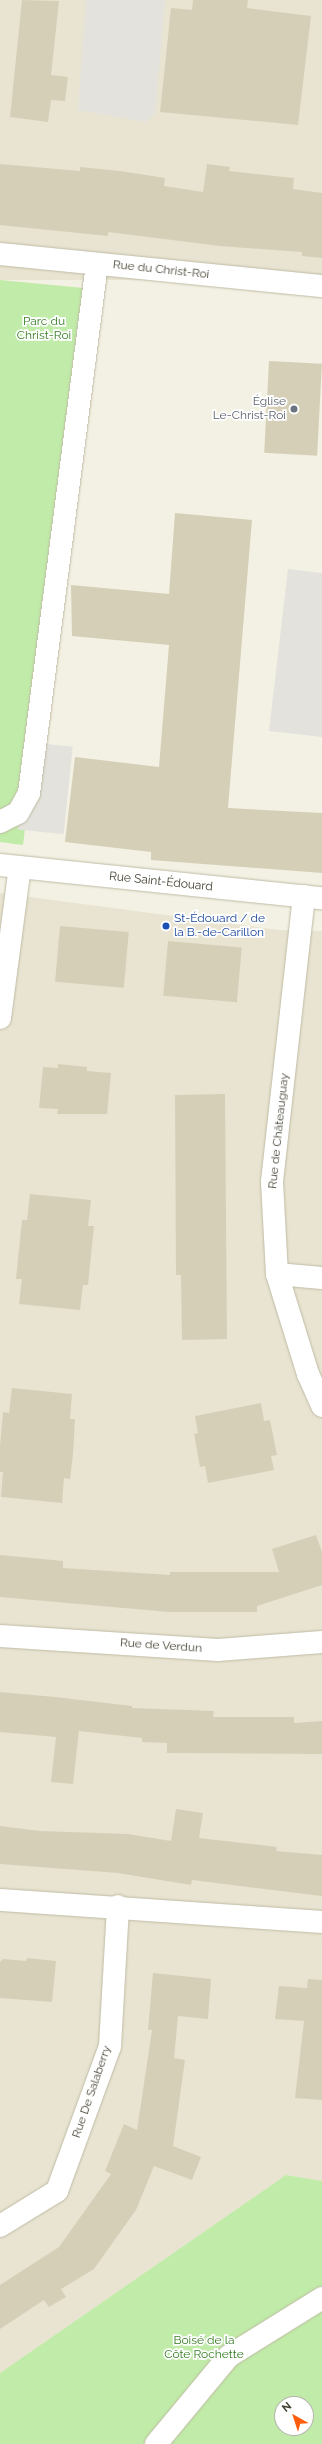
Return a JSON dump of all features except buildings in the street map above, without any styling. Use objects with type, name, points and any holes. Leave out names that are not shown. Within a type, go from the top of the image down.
[{"type":"street","name":"Rue du Christ-Roi","points":[[0,254],[322,286]]},
{"type":"street","points":[[0,822],[18,813],[29,793],[97,264]]},
{"type":"street","points":[[0,1018],[10,866]]},
{"type":"street","name":"Rue Saint-Édouard","points":[[10,866],[313,897]]},
{"type":"street","name":"Rue de Châteauguay","points":[[313,897],[272,1182],[277,1274],[315,1375],[322,1406]]},
{"type":"street","points":[[277,1274],[322,1278]]},
{"type":"street","name":"Rue de Verdun","points":[[0,1636],[218,1650],[322,1642]]},
{"type":"street","points":[[0,1900],[118,1906],[322,1922]]},
{"type":"street","name":"Rue De Salaberry","points":[[2,2224],[57,2191],[110,2046],[118,1906]]},
{"type":"street","points":[[156,2444],[229,2356],[322,2298]]},
{"type":"shaded area","points":[[0,0],[322,0],[322,280],[0,280]]},
{"type":"shaded area","points":[[86,0],[165,0],[155,114],[146,122],[78,110]]},
{"type":"shaded area","points":[[288,569],[322,573],[322,737],[269,731]]},
{"type":"shaded area","points":[[27,742],[73,747],[64,834],[18,830]]},
{"type":"shaded area","points":[[0,893],[279,930],[322,931],[322,2181],[286,2175],[0,2373]]},
{"type":"green space","name":"Parc du Christ-Roi","points":[[0,280],[94,289],[23,845],[0,842]]},
{"type":"green space","name":"Boisé de la Côte Rochette","points":[[286,2175],[322,2181],[322,2444],[0,2444],[0,2373]]},
{"type":"place","name":"Église Le-Christ-Roi","points":[[294,409]]},
{"type":"place","name":"St-Édouard / de la B.-de-Carillon","points":[[166,926]]}]
